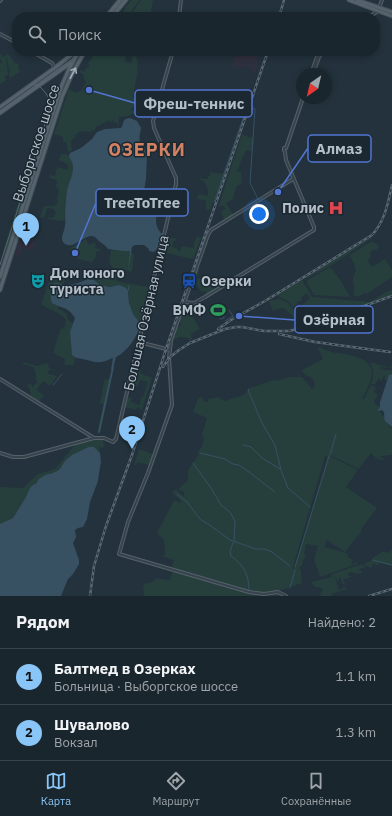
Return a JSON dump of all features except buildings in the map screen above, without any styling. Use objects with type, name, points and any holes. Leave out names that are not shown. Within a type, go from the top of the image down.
[{"type":"main road","points":[[110,12],[120,0]]},
{"type":"main road","points":[[116,12],[126,0]]},
{"type":"main road","points":[[349,0],[371,8],[392,12]]},
{"type":"main road","points":[[358,0],[392,16]]},
{"type":"main road","points":[[0,107],[71,56]]},
{"type":"main road","name":"Выборгское шоссе","points":[[0,290],[1,280],[65,76],[75,56]]},
{"type":"main road","points":[[0,113],[78,56]]},
{"type":"main road","name":"Выборгское шоссе","points":[[55,111],[81,56]]},
{"type":"main road","points":[[58,72],[63,72],[65,76]]},
{"type":"main road","points":[[32,84],[32,90]]},
{"type":"street","points":[[180,12],[181,0]]},
{"type":"street","points":[[374,12],[378,9],[382,0]]},
{"type":"street","points":[[371,8],[373,10],[372,12]]},
{"type":"street","points":[[374,12],[378,9]]},
{"type":"street","points":[[0,33],[12,39]]},
{"type":"street","points":[[41,56],[52,63],[54,66],[53,70]]},
{"type":"street","points":[[42,56],[53,62],[61,64]]},
{"type":"street","name":"Большая Озёрная улица","points":[[94,438],[104,438],[113,442],[116,439],[176,184],[176,178],[152,121],[171,56]]},
{"type":"street","points":[[314,68],[320,56]]},
{"type":"street","points":[[53,62],[58,72]]},
{"type":"street","points":[[185,303],[194,303],[206,297],[314,230],[293,179],[284,150],[287,148],[302,104]]},
{"type":"street","points":[[286,596],[278,592],[264,594],[249,592],[119,554],[128,522],[148,473],[172,405],[170,370],[171,340],[209,231],[293,179]]},
{"type":"street","points":[[139,342],[170,350]]},
{"type":"street","points":[[0,379],[94,438]]},
{"type":"street","points":[[88,434],[88,440]]},
{"type":"street","points":[[0,453],[13,457],[24,457],[94,438]]},
{"type":"shaded area","points":[[258,56],[256,73],[252,73],[249,67],[233,68],[234,57]]},
{"type":"shaded area","points":[[130,118],[137,121],[141,128],[140,140],[141,144],[145,146],[144,148],[147,155],[146,179],[143,196],[144,199],[157,204],[156,224],[162,234],[159,247],[154,252],[149,251],[149,249],[144,245],[135,245],[132,247],[128,271],[130,251],[108,249],[92,236],[70,245],[66,245],[62,238],[65,227],[67,191],[73,170],[73,164],[69,156],[70,153],[81,148],[92,139],[97,132],[105,129],[121,128],[124,120]]},
{"type":"shaded area","points":[[22,237],[36,241],[33,250],[23,248],[20,258],[15,256],[20,238]]},
{"type":"shaded area","points":[[88,279],[94,280],[100,285],[110,287],[119,285],[126,288],[133,314],[139,322],[140,326],[137,335],[128,348],[116,357],[113,369],[111,369],[113,358],[104,362],[97,362],[77,358],[72,355],[70,332],[75,318],[70,311],[52,303],[51,293],[54,284],[72,284]]},
{"type":"shaded area","points":[[392,374],[392,427],[385,421],[383,411],[377,410],[380,408],[380,402],[389,375]]},
{"type":"shaded area","points":[[89,447],[94,447],[100,453],[101,462],[98,481],[90,502],[87,519],[83,527],[75,530],[76,537],[73,543],[79,564],[68,579],[61,596],[0,596],[0,524],[13,518],[30,488],[37,483],[38,480],[45,475],[59,470],[65,461],[72,455]]},
{"type":"green space","points":[[131,0],[140,0],[132,12],[123,12]]},
{"type":"green space","points":[[141,0],[153,0],[151,12],[133,12]]},
{"type":"green space","points":[[0,52],[2,57],[8,54],[15,63],[19,64],[18,67],[20,72],[9,79],[9,71],[11,70],[9,70],[6,56],[8,75],[5,76],[6,80],[0,84],[0,63],[2,62],[0,59]]},
{"type":"green space","points":[[92,56],[126,56],[125,62],[131,63],[133,56],[136,57],[138,69],[132,97],[136,100],[133,108],[131,109],[132,111],[140,111],[135,115],[132,113],[129,115],[130,116],[119,117],[118,128],[117,123],[112,119],[112,122],[107,121],[97,126],[91,132],[83,131],[78,133],[71,141],[72,150],[68,152],[66,142],[63,142],[63,137],[54,134],[69,89],[76,93],[77,91],[81,91],[86,82],[83,77],[84,74],[79,71],[81,70],[84,72],[86,68],[88,68],[88,63]]},
{"type":"green space","points":[[242,134],[250,138],[251,136],[254,139],[253,150],[252,153],[251,151],[246,150],[237,171],[241,172],[242,183],[236,187],[233,199],[226,203],[233,215],[224,221],[221,211],[226,209],[222,205],[218,208]]},
{"type":"green space","points":[[61,154],[67,154],[72,163],[73,172],[65,201],[65,220],[61,221],[47,219],[49,217],[53,218],[56,213],[54,209],[47,208],[44,218],[40,217],[44,206],[54,206],[58,202],[57,197],[59,191],[56,187],[57,181],[49,178],[50,175],[55,176],[57,167],[68,170],[67,164],[59,160]]},
{"type":"green space","points":[[35,159],[36,160],[5,258],[3,251],[31,162]]},
{"type":"green space","points":[[210,172],[223,174],[210,210],[206,209],[206,200],[196,199],[199,194],[208,196],[208,190],[204,181],[197,178],[207,179]]},
{"type":"green space","points":[[165,236],[177,239],[173,242],[172,247],[177,248],[178,251],[180,251],[182,246],[194,248],[194,243],[197,236],[201,238],[193,259],[161,252]]},
{"type":"green space","points":[[371,237],[372,238],[330,266],[305,279],[304,278]]},
{"type":"green space","points":[[86,239],[88,244],[92,244],[94,242],[96,244],[95,248],[101,249],[100,251],[96,251],[95,259],[92,262],[71,257],[70,249]]},
{"type":"green space","points":[[372,241],[379,247],[370,252],[371,255],[368,261],[372,267],[385,259],[392,270],[392,277],[368,293],[357,297],[354,295],[353,279],[356,271],[350,255]]},
{"type":"green space","points":[[111,250],[131,251],[134,255],[132,272],[113,268],[109,263]]},
{"type":"green space","points":[[69,268],[64,283],[56,283],[55,305],[58,305],[58,309],[66,313],[69,321],[73,323],[70,332],[72,355],[75,358],[74,365],[64,365],[65,359],[53,353],[61,328],[64,329],[66,320],[61,315],[41,304],[52,274]]},
{"type":"green space","points":[[331,268],[341,281],[350,297],[314,295],[306,281]]},
{"type":"green space","points":[[196,269],[199,270],[197,277],[198,279],[203,276],[214,290],[207,294],[204,291],[202,292],[193,281]]},
{"type":"green space","points":[[103,270],[113,273],[118,270],[116,280],[119,282],[149,287],[140,326],[131,309],[128,291],[119,285],[103,286],[91,276],[93,276],[95,271],[97,272],[97,275],[101,277]]},
{"type":"green space","points":[[302,280],[312,297],[369,302],[392,290],[392,295],[304,327],[299,315],[306,314],[303,304],[310,298],[307,293],[301,298],[302,301],[299,301],[293,307],[288,301],[277,294]]},
{"type":"green space","points":[[279,299],[285,301],[291,307],[296,314],[294,317],[285,309],[281,308],[273,311],[269,301]]},
{"type":"green space","points":[[185,304],[190,304],[192,309],[190,310],[191,313],[200,329],[191,335],[192,340],[189,342],[189,338],[180,337],[173,340],[172,345],[172,342],[176,328],[181,325],[178,321]]},
{"type":"green space","points":[[320,347],[331,352],[360,358],[370,366],[372,371],[371,377],[362,399],[364,399],[371,385],[374,386],[376,390],[373,391],[377,394],[377,397],[374,402],[376,405],[380,406],[378,410],[392,429],[392,455],[381,456],[381,458],[385,458],[383,460],[378,459],[371,453],[359,469],[330,455],[358,470],[346,487],[377,508],[345,552],[327,540],[324,547],[347,553],[348,557],[353,560],[351,565],[356,562],[357,564],[320,577],[314,560],[318,546],[306,544],[304,554],[306,555],[302,565],[299,568],[301,570],[302,583],[268,593],[249,591],[230,584],[174,569],[172,566],[174,560],[162,556],[165,555],[164,540],[157,533],[174,500],[181,503],[181,501],[172,492],[177,489],[178,492],[184,496],[184,492],[178,489],[188,480],[188,470],[199,454],[197,453],[200,450],[204,440],[202,434],[207,418],[193,412],[198,398],[202,397],[204,402],[208,402],[208,399],[219,397],[222,400],[227,401],[245,394],[250,388],[274,380],[277,381],[290,377],[302,377],[312,389],[315,384],[312,378],[304,374],[302,370],[323,359],[318,348]],"holes":[[[325,456],[328,457],[294,569],[293,567]]]},
{"type":"green space","points":[[23,362],[37,366],[47,363],[50,369],[60,371],[49,370],[49,374],[57,376],[50,386],[43,381],[41,384],[39,383],[40,385],[36,390],[44,395],[39,401],[31,396],[29,387],[27,387],[29,383],[32,387],[35,389],[33,387],[37,382],[38,383],[36,380],[36,373],[33,367],[23,364]]},
{"type":"green space","points":[[372,362],[389,368],[381,367],[379,369],[392,370],[392,374],[389,375],[387,381],[384,379],[384,375],[382,380],[380,381],[379,378],[375,384],[371,384],[373,373],[370,363]]},
{"type":"green space","points":[[135,367],[141,369],[140,373],[152,378],[142,410],[137,407],[136,410],[125,407],[128,397],[132,398],[131,402],[140,405],[141,397],[143,397],[148,384],[148,382],[140,380],[138,386],[133,385],[131,391],[129,392]]},
{"type":"green space","points":[[105,379],[111,380],[100,432],[98,432],[103,404],[100,403]]},
{"type":"green space","points":[[94,439],[104,440],[103,443],[105,445],[103,448],[99,447],[100,453],[96,450],[61,466],[59,470],[53,473],[45,475],[33,485],[13,518],[0,524],[0,487],[23,488],[38,474],[55,469],[75,445]]},
{"type":"green space","points":[[139,449],[153,454],[149,465],[138,462],[134,465]]},
{"type":"green space","points":[[392,549],[392,566],[381,563],[377,566],[376,564],[372,564],[372,567],[364,565],[383,551],[387,553]]},
{"type":"green space","points":[[362,564],[365,568],[359,569],[362,573],[349,573],[348,576],[352,576],[343,579],[345,583],[344,585],[339,577],[338,582],[335,577],[339,590],[346,587],[347,589],[332,594],[332,596],[319,596],[323,589],[315,587],[311,582],[332,577],[332,574]]},
{"type":"green space","points":[[173,571],[249,593],[268,595],[277,594],[282,596],[144,596],[144,584],[155,581],[155,578],[170,580]]},
{"type":"waterway","points":[[214,202],[245,113],[244,109],[246,104]]},
{"type":"waterway","points":[[250,107],[255,109],[250,183],[258,199]]},
{"type":"waterway","points":[[177,111],[228,109]]},
{"type":"waterway","points":[[229,109],[243,109]]},
{"type":"waterway","points":[[128,291],[129,286]]},
{"type":"waterway","points":[[225,321],[233,316],[229,310]]},
{"type":"waterway","points":[[220,319],[224,318],[224,316]]},
{"type":"waterway","points":[[99,432],[113,367]]},
{"type":"waterway","points":[[53,385],[62,374]]},
{"type":"waterway","points":[[249,389],[248,390],[262,423],[275,445],[281,470],[288,488],[310,507]]},
{"type":"waterway","points":[[330,455],[336,434]]},
{"type":"waterway","points":[[243,445],[251,447],[262,458],[280,469]]},
{"type":"waterway","points":[[200,453],[225,459],[233,464],[239,465],[275,492]]},
{"type":"waterway","points":[[295,567],[329,456]]},
{"type":"waterway","points":[[193,463],[221,505],[230,512],[233,517],[235,522],[234,542]]},
{"type":"waterway","points":[[177,494],[187,502],[200,519],[230,540],[256,549],[265,549],[272,552],[290,566]]},
{"type":"waterway","points":[[233,543],[230,551],[231,556],[245,571],[249,591]]},
{"type":"waterway","points":[[373,560],[392,565]]},
{"type":"waterway","points":[[290,588],[295,570]]},
{"type":"tram line","points":[[113,12],[123,0]]},
{"type":"tram line","points":[[0,111],[76,56]]},
{"type":"tram line","points":[[0,265],[51,105],[48,96],[44,91],[39,86],[34,85]]},
{"type":"railway","points":[[280,12],[284,0]]},
{"type":"railway","points":[[90,596],[94,566],[106,526],[132,455],[166,349],[266,56]]},
{"type":"railway","points":[[218,329],[372,235],[383,218],[392,185]]},
{"type":"railway","points":[[163,367],[169,358],[190,343],[225,329],[242,327],[264,331],[289,331],[306,327],[392,296]]},
{"type":"railway","points":[[279,334],[315,342],[390,352]]},
{"type":"railway","points":[[369,596],[392,589]]},
{"type":"place","name":"Фреш-теннис","points":[[89,90]]},
{"type":"place","name":"Алмаз","points":[[278,192]]},
{"type":"place","name":"Полис","points":[[336,208]]},
{"type":"place","name":"Балтмед в Озерках","points":[[26,246]]},
{"type":"place","name":"TreeToTree","points":[[75,253]]},
{"type":"place","name":"Дом юного туриста","points":[[38,281]]},
{"type":"place","name":"Озерки","points":[[189,281]]},
{"type":"place","name":"ВМФ","points":[[218,310]]},
{"type":"place","name":"Озёрная","points":[[239,316]]},
{"type":"place","name":"Шувалово","points":[[132,449]]},
{"type":"district","name":"ОЗЕРКИ","points":[[147,149]]}]
